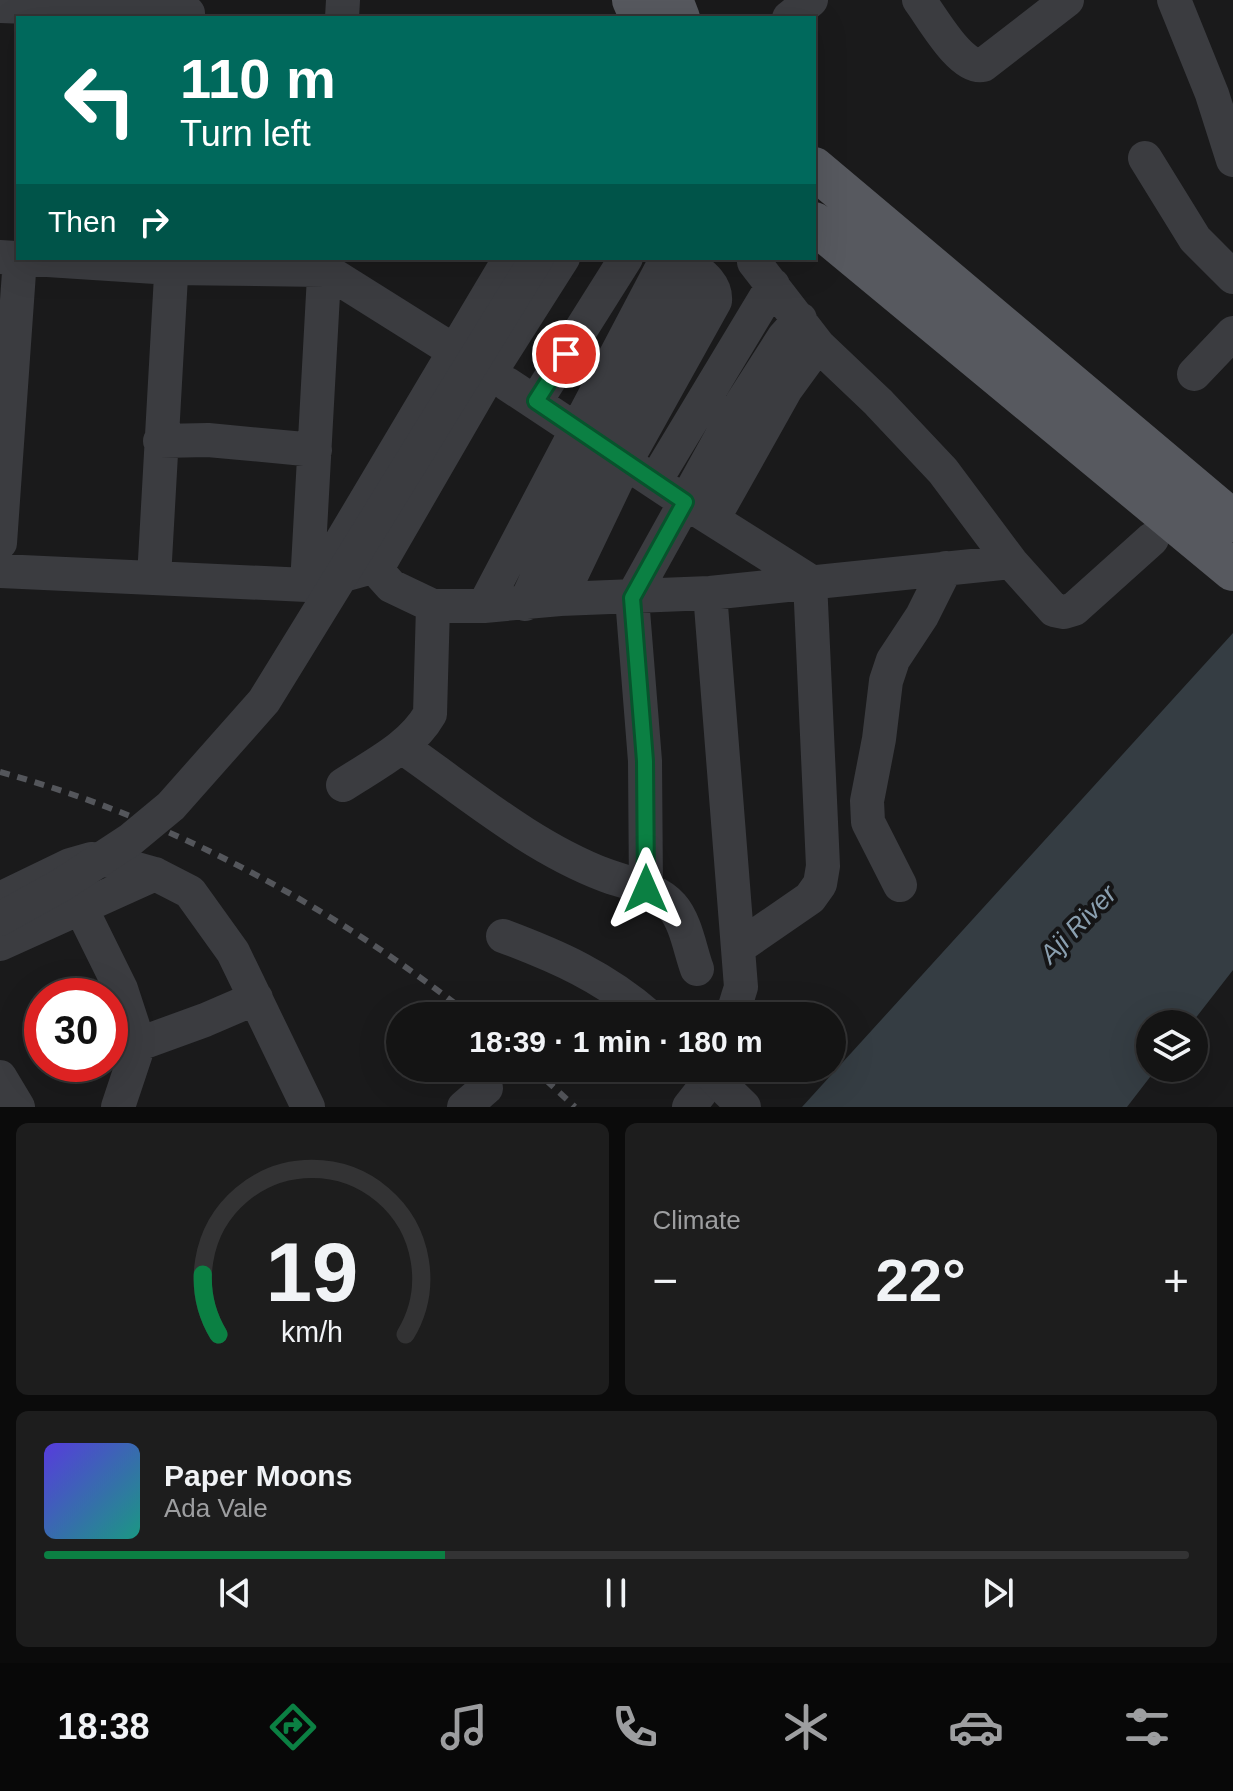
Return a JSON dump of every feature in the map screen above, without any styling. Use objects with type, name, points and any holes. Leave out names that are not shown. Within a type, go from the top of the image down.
[{"type":"main road","points":[[816,170],[1233,570]]},
{"type":"main road","points":[[816,224],[1055,398],[1233,521]]},
{"type":"street","points":[[791,16],[811,0]]},
{"type":"street","points":[[919,0],[959,55],[967,64],[976,67],[983,65],[1067,0]]},
{"type":"street","points":[[1174,0],[1212,94],[1233,160]]},
{"type":"street","points":[[21,8],[188,10]]},
{"type":"street","points":[[1145,158],[1195,239],[1233,277]]},
{"type":"street","points":[[0,543],[20,260]]},
{"type":"street","points":[[80,260],[325,264],[454,351]]},
{"type":"street","points":[[312,584],[509,260]]},
{"type":"street","points":[[0,919],[63,884],[130,840],[171,806],[264,701],[536,260]]},
{"type":"street","points":[[0,571],[312,584],[379,565],[490,373],[562,260]]},
{"type":"street","points":[[536,401],[625,260]]},
{"type":"street","points":[[484,606],[600,445],[715,301],[716,291],[712,284],[682,262],[600,445],[525,604]]},
{"type":"street","points":[[154,578],[171,263]]},
{"type":"street","points":[[312,584],[315,450],[325,264]]},
{"type":"street","points":[[655,481],[763,273],[809,332],[943,471],[1011,562],[1054,610],[1064,612],[1074,609],[1152,539]]},
{"type":"street","points":[[646,889],[645,761],[632,598],[786,389],[809,332]]},
{"type":"street","points":[[1194,374],[1233,333]]},
{"type":"street","points":[[507,384],[810,581]]},
{"type":"street","points":[[160,441],[208,440],[315,450]]},
{"type":"street","points":[[560,599],[600,445]]},
{"type":"street","points":[[379,565],[382,576],[391,586],[433,606],[484,606],[560,599],[710,593],[1011,562]]},
{"type":"street","points":[[900,885],[868,822],[867,801],[879,739],[880,709],[893,660],[922,616],[946,568]]},
{"type":"street","points":[[739,947],[810,898],[820,884],[823,866],[810,581]]},
{"type":"street","points":[[710,593],[739,947],[741,987],[736,1002]]},
{"type":"street","points":[[343,785],[402,747],[421,730],[430,714],[433,606]]},
{"type":"street","points":[[402,747],[562,857],[646,889],[672,906],[697,969]]},
{"type":"street","points":[[0,899],[70,865],[91,859],[155,874],[190,892],[233,952],[308,1107]]},
{"type":"street","points":[[0,944],[155,874]]},
{"type":"street","points":[[81,908],[121,989],[139,1044],[118,1107]]},
{"type":"street","points":[[503,936],[584,969],[632,1002]]},
{"type":"street","points":[[139,1044],[256,998]]},
{"type":"street","points":[[689,1107],[705,1082]]},
{"type":"street","points":[[718,1082],[744,1107]]},
{"type":"water","name":"Aji River","points":[[1233,633],[1233,970],[1202,1010],[1136,1010],[1136,1082],[1146,1082],[1127,1107],[802,1107],[825,1082],[846,1082],[846,1059]]},
{"type":"railway","points":[[0,772],[126,814],[248,870],[363,938],[452,1002]]},
{"type":"railway","points":[[548,1082],[575,1107]]},
{"type":"route","points":[[566,354],[536,401],[685,502],[632,598],[645,761],[646,889]]}]
